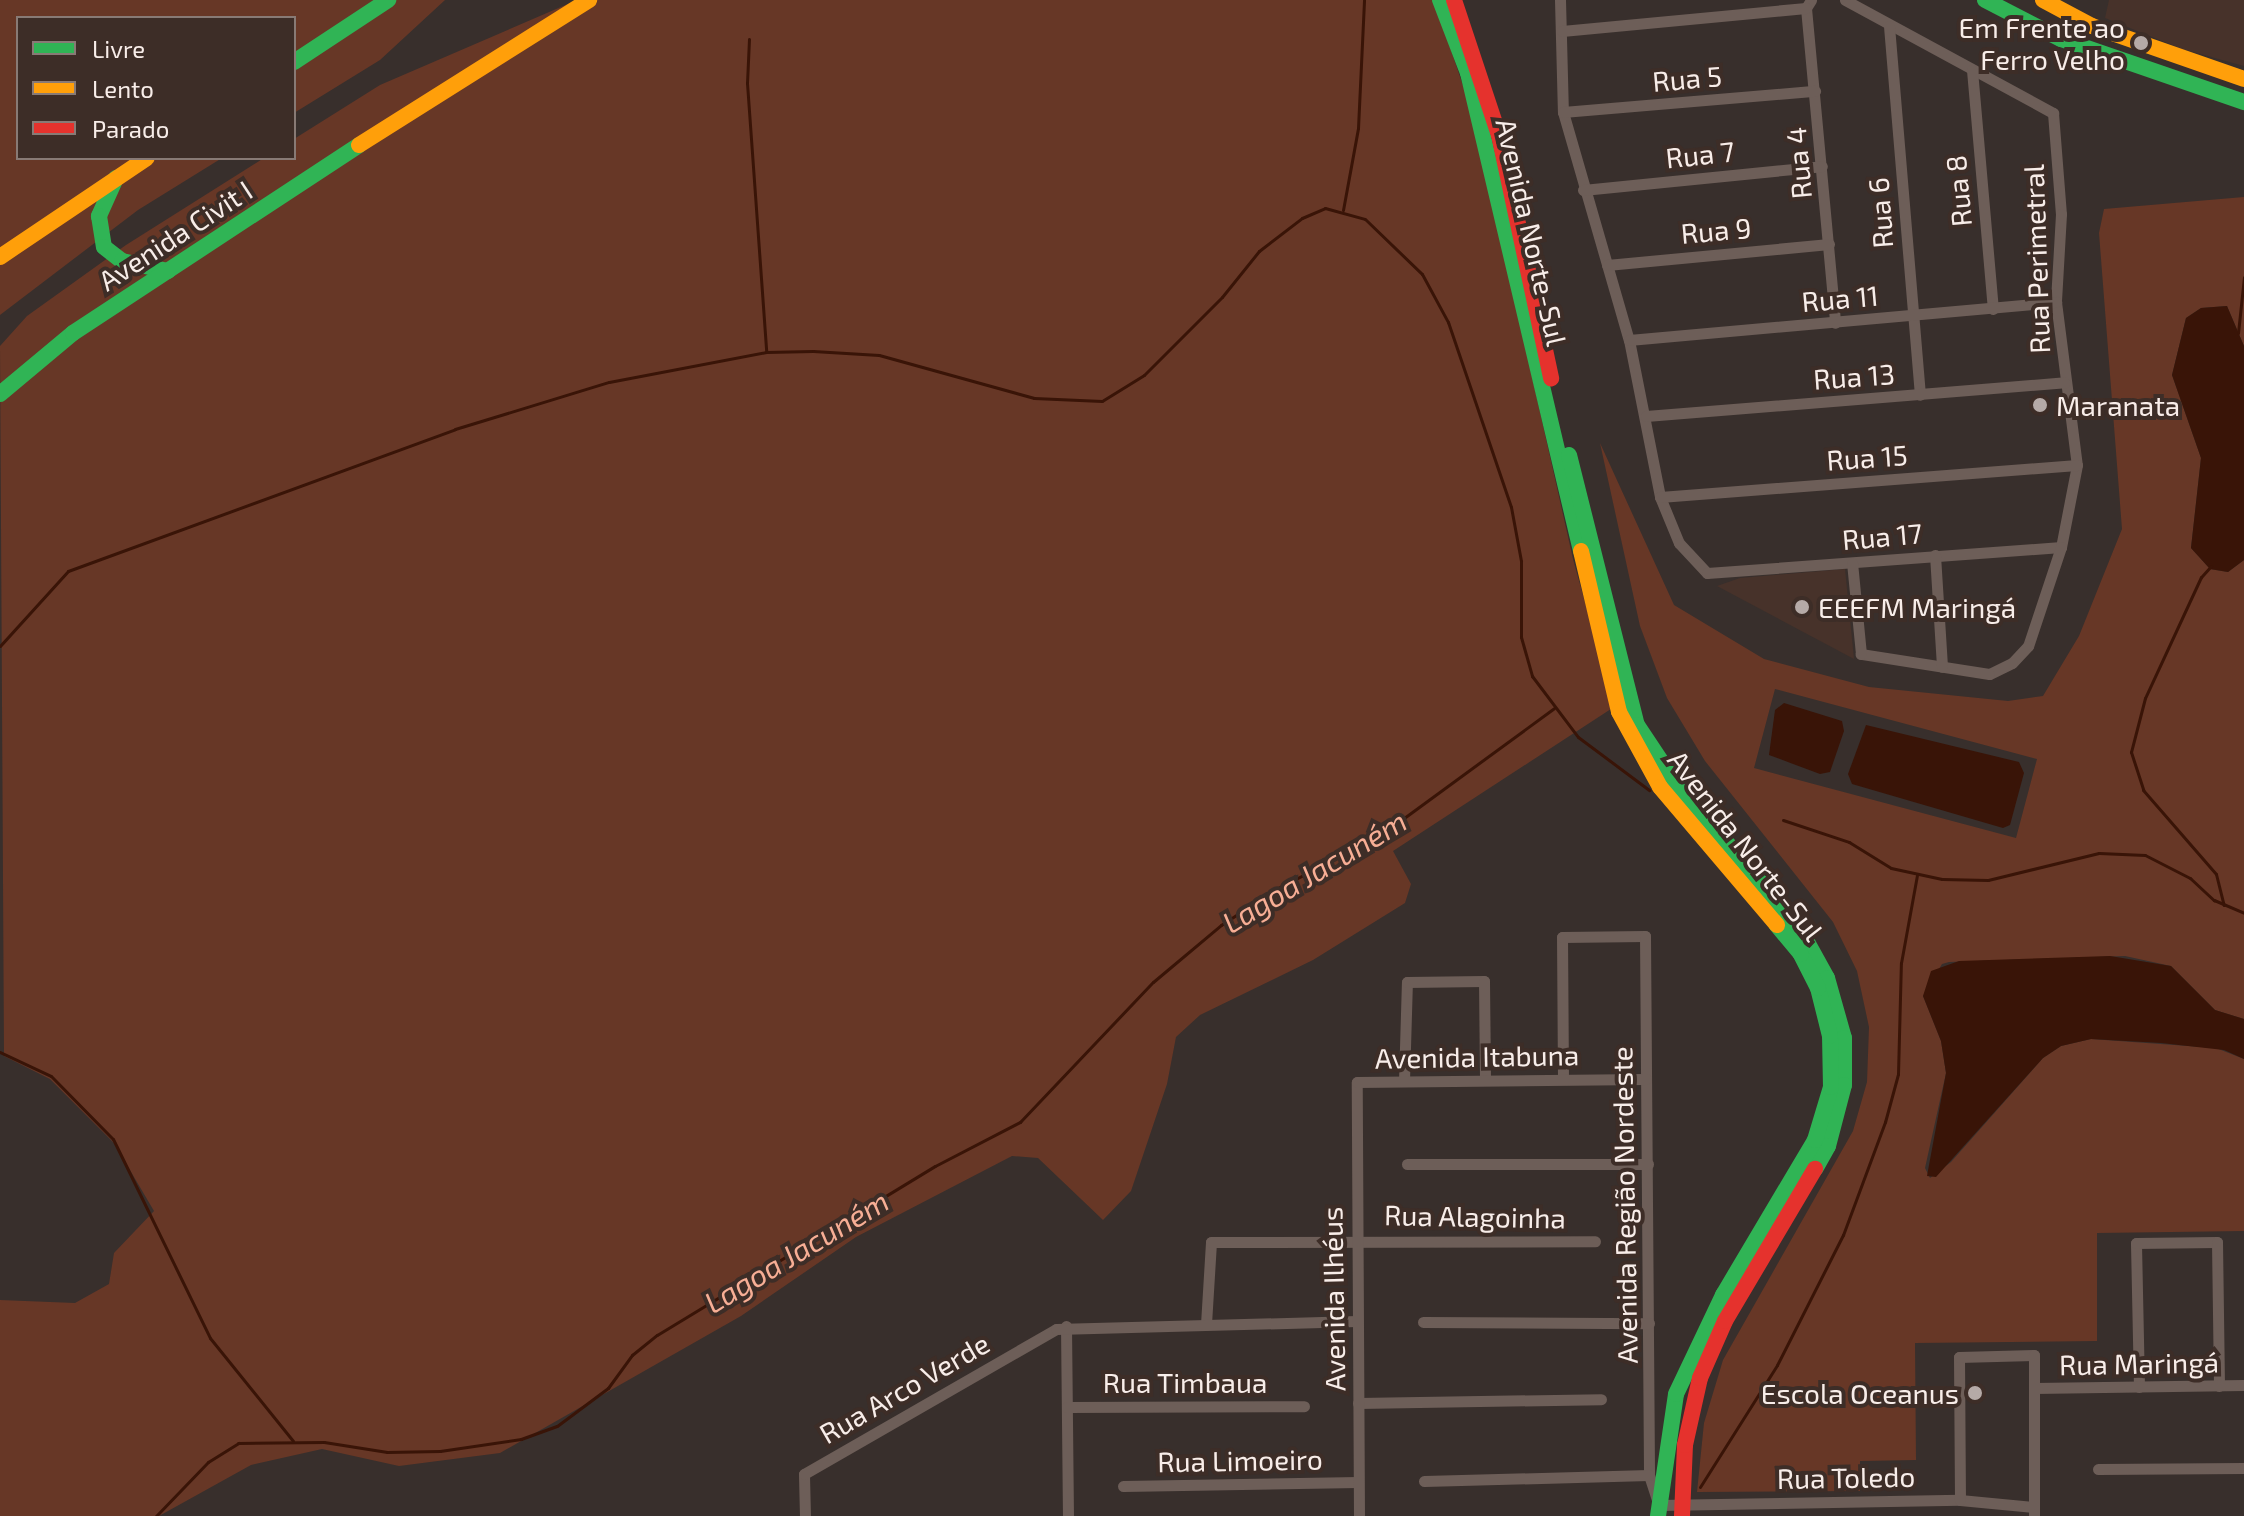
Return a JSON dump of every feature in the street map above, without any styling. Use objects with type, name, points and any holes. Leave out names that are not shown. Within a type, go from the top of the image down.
[{"type":"main road","points":[[296,61],[388,0]]},
{"type":"main road","name":"Avenida Civit I","points":[[0,394],[45,353],[589,0]]},
{"type":"main road","name":"Avenida Norte-Sul","points":[[1440,0],[1468,73],[1619,712],[1660,787],[1801,954],[1818,988],[1830,1036],[1831,1087],[1815,1140],[1723,1295],[1680,1383],[1669,1422],[1658,1511]]},
{"type":"main road","name":"Avenida Norte-Sul","points":[[1454,0],[1499,135],[1630,706],[1675,782],[1800,929],[1827,978],[1844,1038],[1844,1085],[1828,1146],[1725,1321],[1704,1369],[1685,1445],[1682,1510]]},
{"type":"main road","points":[[1985,0],[2061,39],[2244,102]]},
{"type":"main road","points":[[2043,0],[2092,26],[2244,79]]},
{"type":"main road","points":[[0,257],[144,160]]},
{"type":"main road","points":[[117,177],[99,216],[104,247],[122,261],[168,271]]},
{"type":"street","points":[[1560,0],[1563,112],[1583,190],[1629,340],[1660,497]]},
{"type":"street","name":"Rua Perimetral","points":[[1845,0],[2053,113],[2061,214],[2056,302],[2077,465],[2061,547],[2028,646],[2012,663],[1989,674],[1861,654],[1852,563]]},
{"type":"street","points":[[1562,31],[1809,4]]},
{"type":"street","name":"Rua 4","points":[[1809,4],[1835,323]]},
{"type":"street","name":"Rua 6","points":[[1889,26],[1920,395]]},
{"type":"street","name":"Rua 8","points":[[1972,70],[1993,309]]},
{"type":"street","name":"Rua 5","points":[[1563,112],[1815,91]]},
{"type":"street","name":"Rua 7","points":[[1583,190],[1822,166]]},
{"type":"street","name":"Rua 9","points":[[1607,265],[1829,244]]},
{"type":"street","name":"Rua 11","points":[[1629,340],[2056,302]]},
{"type":"street","name":"Rua 13","points":[[1646,416],[2065,382]]},
{"type":"street","name":"Rua 15","points":[[1660,497],[2077,465]]},
{"type":"street","name":"Rua 17","points":[[1660,497],[1679,543],[1707,573],[2061,547]]},
{"type":"street","points":[[1935,555],[1942,667]]},
{"type":"street","name":"Avenida Região Nordeste","points":[[1563,1079],[1562,937],[1645,936],[1649,1475],[1658,1511]]},
{"type":"street","points":[[1404,1081],[1407,982],[1484,981],[1485,1078]]},
{"type":"street","name":"Avenida Itabuna","points":[[1357,1082],[1485,1078],[1646,1079]]},
{"type":"street","name":"Avenida Ilhéus","points":[[1357,1082],[1355,1239],[1359,1516]]},
{"type":"street","points":[[1407,1164],[1648,1164]]},
{"type":"street","name":"Rua Alagoinha","points":[[1206,1324],[1211,1242],[1355,1239],[1595,1241]]},
{"type":"street","points":[[2139,1387],[2136,1243],[2217,1242],[2219,1386]]},
{"type":"street","points":[[1068,1516],[1066,1326],[1357,1321]]},
{"type":"street","points":[[1423,1322],[1649,1323]]},
{"type":"street","name":"Rua Arco Verde","points":[[805,1516],[804,1474],[1066,1326]]},
{"type":"street","points":[[1960,1500],[1959,1357],[2034,1355],[2034,1512]]},
{"type":"street","name":"Rua Maringá","points":[[2034,1388],[2244,1385]]},
{"type":"street","points":[[1358,1403],[1601,1399]]},
{"type":"street","name":"Rua Timbaua","points":[[1067,1407],[1304,1406]]},
{"type":"street","points":[[2098,1469],[2244,1468]]},
{"type":"street","points":[[1424,1481],[1649,1475]]},
{"type":"street","name":"Rua Limoeiro","points":[[1123,1486],[1358,1482]]},
{"type":"street","name":"Rua Toledo","points":[[1658,1511],[1960,1500],[2034,1512]]},
{"type":"shaded area","points":[[0,0],[445,0],[380,60],[296,112],[296,16],[16,16],[16,160],[219,160],[138,210],[0,315]]},
{"type":"shaded area","points":[[577,0],[1434,0],[1474,118],[1573,559],[1614,707],[1393,851],[1411,884],[1405,903],[1313,960],[1200,1015],[1176,1037],[1167,1084],[1131,1191],[1103,1220],[1038,1158],[1012,1156],[856,1237],[741,1316],[500,1453],[399,1466],[322,1449],[251,1465],[159,1516],[0,1516],[0,1300],[75,1303],[109,1284],[114,1253],[154,1211],[114,1143],[50,1079],[4,1056],[0,346],[27,316],[126,245],[261,160],[296,160],[296,138],[380,85]]},
{"type":"shaded area","points":[[2109,0],[2244,0],[2244,66],[2182,49],[2105,18]]},
{"type":"shaded area","points":[[2244,197],[2244,346],[2227,306],[2201,308],[2186,318],[2172,375],[2201,458],[2191,548],[2210,569],[2228,572],[2244,560],[2244,1019],[2215,1010],[2171,966],[2125,956],[1942,964],[1923,996],[1941,1041],[1946,1073],[1925,1168],[1930,1178],[1951,1162],[2043,1058],[2061,1046],[2091,1039],[2216,1048],[2244,1059],[2244,1231],[2097,1233],[2097,1341],[1915,1343],[1916,1460],[1860,1461],[1860,1491],[1697,1492],[1704,1423],[1723,1360],[1853,1131],[1867,1082],[1869,1027],[1857,971],[1833,922],[1705,761],[1667,698],[1640,626],[1600,443],[1674,605],[1764,659],[1869,687],[2008,701],[2043,696],[2079,636],[2122,529],[2099,233],[2104,209]],"holes":[[[1775,689],[2037,759],[2016,838],[1754,768]]]},
{"type":"shaded area","points":[[2227,306],[2244,346],[2244,560],[2228,572],[2210,569],[2191,548],[2201,458],[2172,375],[2186,318],[2201,308]]},
{"type":"shaded area","name":"EEEFM Maringá","points":[[1845,569],[1854,659],[1717,586],[1740,578]]},
{"type":"shaded area","points":[[1784,703],[1842,721],[1844,731],[1830,772],[1820,774],[1769,755],[1775,710]]},
{"type":"shaded area","points":[[1866,725],[2019,762],[2024,773],[2010,825],[2003,828],[1852,784],[1848,774]]},
{"type":"shaded area","points":[[2110,956],[2171,966],[2215,1010],[2244,1019],[2244,1059],[2224,1050],[2161,1043],[2091,1039],[2061,1046],[2043,1058],[1936,1177],[1927,1176],[1946,1073],[1941,1041],[1923,996],[1931,971],[1959,961]]},
{"type":"waterway","points":[[1343,210],[1358,128],[1364,0]]},
{"type":"waterway","points":[[749,39],[747,83],[766,350]]},
{"type":"waterway","points":[[0,646],[68,571],[455,429],[609,382],[766,352],[813,351],[879,355],[1034,398],[1102,401],[1144,375],[1222,297],[1259,251],[1302,218],[1325,208],[1365,219],[1422,274],[1448,322],[1511,507],[1521,561],[1521,637],[1532,676],[1578,737],[1649,790]]},
{"type":"waterway","points":[[2238,333],[2244,277]]},
{"type":"waterway","points":[[2211,566],[2201,577],[2145,698],[2131,752],[2143,790],[2216,874],[2224,905]]},
{"type":"waterway","name":"Lagoa Jacuném","points":[[156,1516],[208,1462],[238,1443],[324,1442],[387,1452],[440,1451],[521,1439],[557,1426],[608,1388],[632,1355],[657,1335],[935,1166],[1020,1122],[1153,982],[1221,925],[1274,890],[1378,837],[1554,708]]},
{"type":"waterway","name":"Lagoa Jacuném","points":[[1783,820],[1849,842],[1891,868],[1942,879],[1988,880],[2099,853],[2145,855],[2190,878],[2214,900],[2244,913]]},
{"type":"waterway","points":[[1700,1487],[1777,1365],[1843,1235],[1885,1122],[1898,1074],[1901,963],[1917,875]]},
{"type":"waterway","name":"Lagoa Jacuném","points":[[0,1052],[51,1076],[113,1139],[210,1338],[293,1441]]},
{"type":"traffic: fast","points":[[296,61],[388,0]]},
{"type":"traffic: fast","points":[[1440,0],[1468,73],[1581,551]]},
{"type":"traffic: fast","points":[[1985,0],[2061,39],[2244,102]]},
{"type":"traffic: fast","points":[[0,394],[73,333],[359,145]]},
{"type":"traffic: fast","points":[[116,178],[99,216],[104,247],[122,261],[168,271]]},
{"type":"traffic: fast","points":[[1569,455],[1637,725],[1675,782],[1800,929],[1827,978],[1844,1038],[1844,1085],[1828,1146],[1815,1169]]},
{"type":"traffic: fast","points":[[1658,1516],[1676,1394],[1723,1295],[1815,1140],[1831,1087],[1830,1036],[1818,988],[1801,954],[1777,925]]},
{"type":"traffic: slow","points":[[359,145],[589,0]]},
{"type":"traffic: slow","points":[[2043,0],[2092,26],[2244,79]]},
{"type":"traffic: slow","points":[[0,257],[144,160]]},
{"type":"traffic: slow","points":[[1581,551],[1619,712],[1660,787],[1777,925]]},
{"type":"traffic: jam","points":[[1454,0],[1499,135],[1551,378]]},
{"type":"traffic: jam","points":[[1682,1516],[1685,1445],[1700,1378],[1725,1321],[1815,1169]]},
{"type":"place","name":"Em Frente ao Ferro Velho","points":[[2141,43]]},
{"type":"place","name":"Maranata","points":[[2040,405]]},
{"type":"place","name":"EEEFM Maringá","points":[[1802,607]]},
{"type":"place","name":"Escola Oceanus","points":[[1975,1393]]}]
